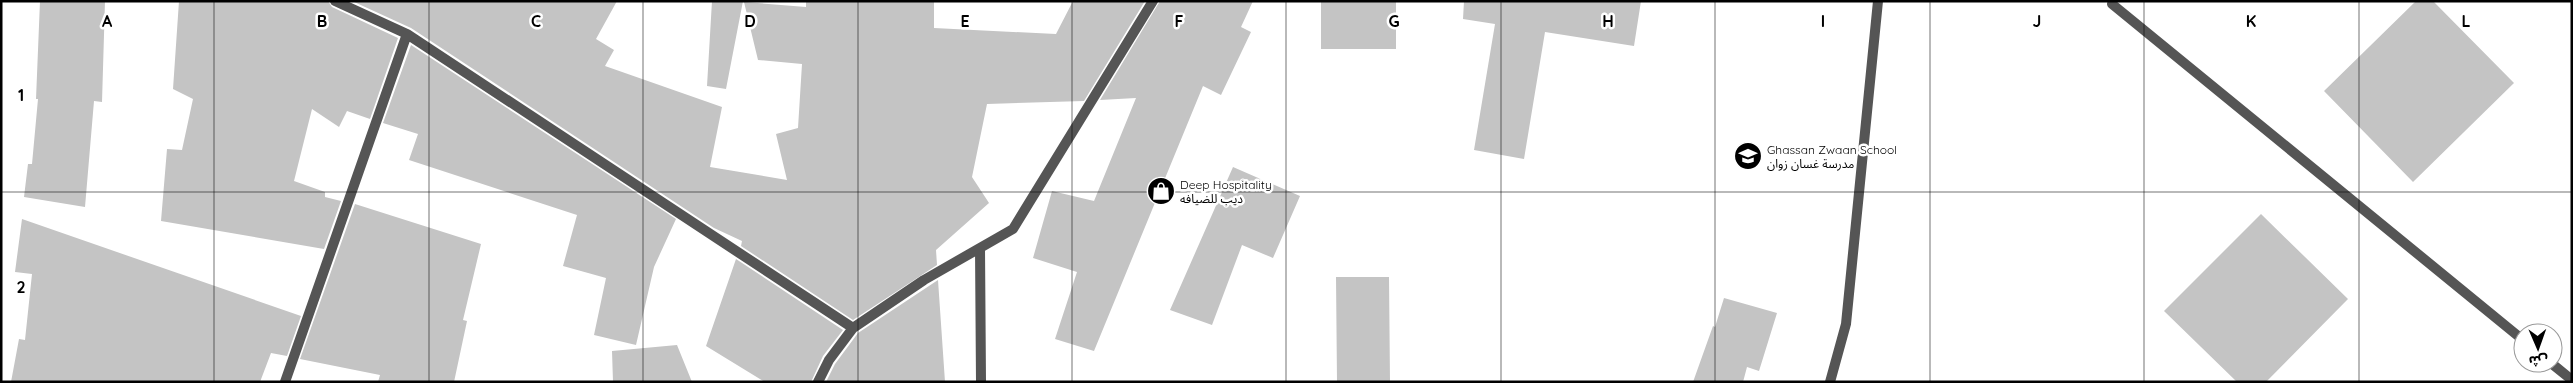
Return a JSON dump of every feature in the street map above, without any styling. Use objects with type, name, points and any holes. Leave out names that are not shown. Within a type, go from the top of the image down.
[{"type":"street","points":[[335,1],[406,34],[853,328]]},
{"type":"street","points":[[818,382],[830,360],[853,328],[924,280],[1013,229],[1153,1]]},
{"type":"street","points":[[1830,382],[1846,324],[1878,1]]},
{"type":"street","points":[[2112,4],[2513,332]]},
{"type":"street","points":[[284,382],[406,34]]},
{"type":"street","points":[[980,248],[981,382]]},
{"type":"building","points":[[40,1],[105,1],[102,102],[94,101],[85,207],[24,197],[28,164],[32,164],[38,99],[36,99]]},
{"type":"building","points":[[179,1],[328,1],[332,7],[398,38],[370,119],[347,111],[339,127],[312,109],[294,181],[325,192],[325,197],[341,201],[324,249],[161,221],[167,149],[182,150],[193,99],[173,89]]},
{"type":"building","points":[[352,1],[617,1],[596,39],[614,50],[605,66],[722,107],[710,167],[787,180],[776,134],[798,128],[802,64],[758,60],[744,2],[806,7],[806,1],[934,1],[934,28],[1056,34],[1073,1],[1145,1],[1084,101],[987,104],[972,177],[989,203],[936,250],[937,265],[853,320],[741,246],[742,241],[714,228],[411,28]]},
{"type":"building","points":[[712,1],[743,1],[726,89],[707,86]]},
{"type":"building","points":[[1160,1],[1253,1],[1241,27],[1251,32],[1221,95],[1203,86],[1094,351],[1055,339],[1077,272],[1033,258],[1052,191],[1094,201],[1136,98],[1100,100]]},
{"type":"building","points":[[1321,1],[1396,1],[1396,49],[1321,49]]},
{"type":"building","points":[[1464,1],[1641,1],[1634,46],[1545,32],[1524,159],[1474,150],[1495,24],[1463,19]]},
{"type":"building","points":[[2416,1],[2433,1],[2514,83],[2413,182],[2324,91]]},
{"type":"building","points":[[411,45],[676,219],[654,267],[636,345],[594,335],[606,278],[563,266],[577,215],[409,160],[418,134],[383,123]]},
{"type":"building","points":[[1233,167],[1300,196],[1273,258],[1242,245],[1212,325],[1170,310]]},
{"type":"building","points":[[355,204],[481,244],[463,320],[467,321],[454,382],[378,382],[380,375],[300,359]]},
{"type":"building","points":[[2261,214],[2348,299],[2266,382],[2237,382],[2164,311]]},
{"type":"building","points":[[22,219],[301,316],[287,356],[271,353],[260,382],[11,382],[19,339],[25,340],[32,274],[15,272]]},
{"type":"building","points":[[736,259],[843,330],[823,356],[811,382],[765,382],[706,346]]},
{"type":"building","points":[[1336,277],[1389,277],[1390,382],[1337,382]]},
{"type":"building","points":[[938,280],[945,382],[826,382],[835,364],[858,333]]},
{"type":"building","points":[[1724,298],[1777,313],[1759,371],[1747,367],[1743,382],[1693,382],[1713,326],[1715,327]]},
{"type":"building","points":[[677,345],[692,382],[613,382],[612,351]]},
{"type":"place","name":"Ghassan Zwaan School مدرسة غسان زوان","points":[[1748,156]]},
{"type":"place","name":"Deep Hospitality ديب للضيافه","points":[[1161,191]]}]
